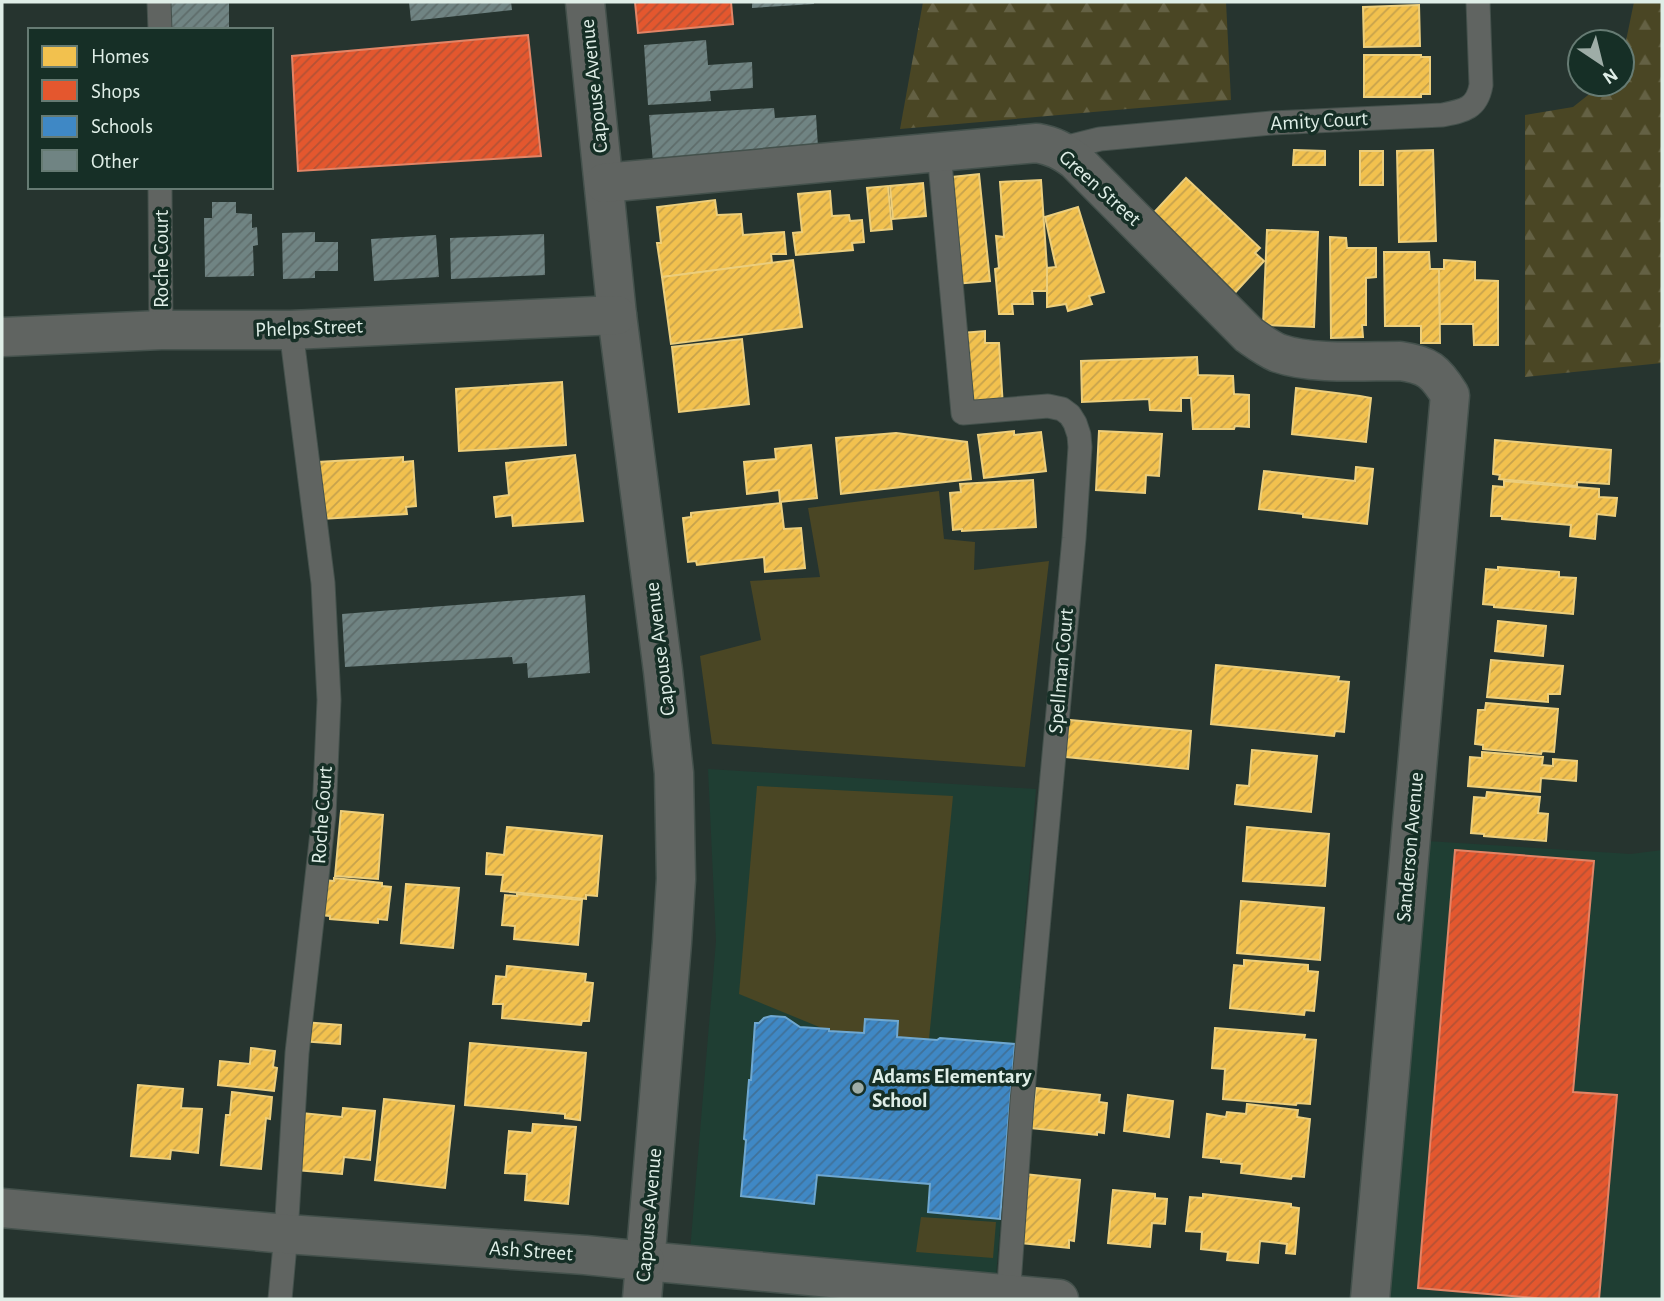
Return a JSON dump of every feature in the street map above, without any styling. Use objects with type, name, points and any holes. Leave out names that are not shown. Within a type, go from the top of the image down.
[{"type":"street","name":"Capouse Avenue","points":[[585,2],[617,314],[674,773],[676,879],[642,1299]]},
{"type":"street","name":"Green Street","points":[[604,183],[1037,143],[1060,149],[1076,161],[1264,346],[1303,359],[1414,363],[1424,366],[1436,375],[1450,395]]},
{"type":"street","name":"Phelps Street","points":[[2,337],[161,330],[291,330],[617,314]]},
{"type":"street","name":"Sanderson Avenue","points":[[1370,1299],[1450,395]]},
{"type":"street","name":"Ash Street","points":[[2,1208],[286,1234],[585,1255],[1008,1297],[1059,1299]]},
{"type":"lane","points":[[159,2],[160,28]]},
{"type":"lane","name":"Amity Court","points":[[1060,149],[1100,139],[1259,124],[1442,115],[1461,111],[1472,106],[1479,97],[1481,85],[1478,2]]},
{"type":"lane","name":"Spellman Court","points":[[939,152],[962,412],[1048,406],[1062,409],[1075,423],[1080,447],[1022,1102],[1008,1297]]},
{"type":"lane","name":"Roche Court","points":[[160,189],[161,330]]},
{"type":"lane","name":"Roche Court","points":[[280,1299],[297,1053],[324,815],[329,700],[323,583],[291,330]]},
{"type":"shaded area","name":"Adams Elementary School","points":[[708,769],[1036,789],[996,1276],[690,1251],[716,941]]},
{"type":"shaded area","points":[[1427,841],[1631,854],[1662,850],[1662,1299],[1389,1299]]},
{"type":"green space","points":[[923,2],[1226,2],[1231,100],[900,129]]},
{"type":"green space","points":[[1634,2],[1662,2],[1662,363],[1525,377],[1525,115],[1573,107],[1584,98],[1636,98],[1636,28],[1629,28]]},
{"type":"green space","points":[[939,491],[944,539],[975,542],[974,570],[1049,561],[1025,767],[712,744],[700,656],[761,640],[750,581],[820,577],[808,508]]},
{"type":"green space","points":[[757,786],[953,796],[929,1039],[829,1031],[739,994]]},
{"type":"green space","points":[[921,1217],[996,1222],[993,1258],[916,1252]]},
{"type":"building: Homes","points":[[1419,5],[1420,46],[1364,47],[1363,7]]},
{"type":"building: Homes","points":[[1364,55],[1430,57],[1430,94],[1421,94],[1421,97],[1364,97]]},
{"type":"building: Homes","points":[[1294,150],[1325,151],[1325,165],[1293,165]]},
{"type":"building: Homes","points":[[1433,150],[1436,241],[1399,242],[1397,151]]},
{"type":"building: Homes","points":[[1360,151],[1383,151],[1383,185],[1360,185]]},
{"type":"building: Homes","points":[[979,174],[990,281],[954,284],[943,178]]},
{"type":"building: Homes","points":[[1186,178],[1260,248],[1255,253],[1264,261],[1231,297],[1148,219]]},
{"type":"building: Homes","points":[[1041,180],[1047,291],[1032,291],[1033,304],[1012,304],[1013,314],[999,314],[995,269],[999,268],[996,236],[1004,237],[1000,182]]},
{"type":"building: Homes","points":[[923,183],[926,216],[893,219],[890,186]]},
{"type":"building: Homes","points":[[888,186],[892,229],[871,231],[867,188]]},
{"type":"building: Homes","points":[[830,191],[832,216],[849,215],[850,221],[862,220],[864,242],[852,243],[853,250],[796,255],[793,233],[802,232],[798,194]]},
{"type":"building: Homes","points":[[715,200],[717,215],[741,214],[743,235],[784,232],[786,254],[771,254],[772,263],[662,277],[657,243],[661,243],[657,207]]},
{"type":"building: Homes","points":[[1078,207],[1104,292],[1089,296],[1092,304],[1068,311],[1066,304],[1047,307],[1047,268],[1056,267],[1045,217]]},
{"type":"building: Homes","points":[[1267,230],[1318,232],[1314,327],[1263,325]]},
{"type":"building: Homes","points":[[1330,237],[1346,238],[1347,248],[1376,248],[1376,277],[1366,278],[1366,325],[1362,325],[1363,337],[1331,338]]},
{"type":"building: Homes","points":[[1384,252],[1429,252],[1430,269],[1439,269],[1440,343],[1421,343],[1421,326],[1385,326]]},
{"type":"building: Homes","points":[[793,260],[802,327],[671,344],[662,277]]},
{"type":"building: Homes","points":[[1444,260],[1475,262],[1475,280],[1498,281],[1498,345],[1474,345],[1473,324],[1440,324],[1439,269],[1444,269]]},
{"type":"building: Homes","points":[[985,331],[985,343],[999,343],[1003,407],[966,409],[962,333]]},
{"type":"building: Homes","points":[[742,339],[749,404],[679,412],[672,347]]},
{"type":"building: Homes","points":[[1197,357],[1198,375],[1233,376],[1234,394],[1249,395],[1249,427],[1193,429],[1191,398],[1181,398],[1181,411],[1150,410],[1149,399],[1082,402],[1081,361]]},
{"type":"building: Homes","points":[[562,382],[566,445],[459,451],[456,389]]},
{"type":"building: Homes","points":[[1296,388],[1371,398],[1366,442],[1292,434]]},
{"type":"building: Homes","points":[[1014,431],[1014,435],[1041,432],[1046,471],[984,478],[978,435]]},
{"type":"building: Homes","points":[[1099,431],[1162,434],[1159,476],[1146,475],[1145,493],[1096,490]]},
{"type":"building: Homes","points":[[896,433],[967,442],[971,479],[841,494],[836,438]]},
{"type":"building: Homes","points":[[1495,440],[1611,450],[1609,484],[1577,482],[1577,486],[1499,479],[1500,475],[1493,474]]},
{"type":"building: Homes","points":[[811,445],[817,498],[780,502],[779,490],[747,494],[744,462],[776,459],[775,449]]},
{"type":"building: Homes","points":[[575,455],[583,521],[513,526],[512,515],[496,517],[494,497],[509,495],[506,463]]},
{"type":"building: Homes","points":[[403,457],[403,462],[413,461],[416,506],[406,507],[407,514],[321,519],[318,462]]},
{"type":"building: Homes","points":[[1356,467],[1373,469],[1367,524],[1259,509],[1264,471],[1355,481]]},
{"type":"building: Homes","points":[[1033,480],[1036,527],[953,530],[950,493],[961,492],[960,484]]},
{"type":"building: Homes","points":[[1504,481],[1599,489],[1599,497],[1617,498],[1615,516],[1597,514],[1595,539],[1570,536],[1571,525],[1491,516],[1493,486],[1504,487]]},
{"type":"building: Homes","points":[[781,503],[784,529],[801,528],[805,568],[765,572],[764,557],[697,565],[696,561],[688,562],[683,518],[691,517],[691,513]]},
{"type":"building: Homes","points":[[1498,567],[1559,572],[1559,577],[1576,578],[1573,614],[1483,604],[1486,569],[1498,570]]},
{"type":"building: Homes","points":[[1498,621],[1546,626],[1543,656],[1495,651]]},
{"type":"building: Homes","points":[[1491,660],[1563,666],[1560,694],[1548,694],[1548,702],[1487,697]]},
{"type":"building: Homes","points":[[1216,665],[1339,677],[1338,681],[1349,682],[1344,732],[1335,731],[1334,736],[1211,724]]},
{"type":"building: Homes","points":[[1486,703],[1558,709],[1554,752],[1542,751],[1541,754],[1483,749],[1483,745],[1475,744],[1478,710],[1485,710]]},
{"type":"building: Homes","points":[[1059,719],[1191,731],[1188,769],[1056,756]]},
{"type":"building: Homes","points":[[1252,750],[1317,756],[1311,812],[1235,804],[1237,785],[1249,786]]},
{"type":"building: Homes","points":[[1482,752],[1543,757],[1542,765],[1553,766],[1553,759],[1577,761],[1576,781],[1541,778],[1540,792],[1468,786],[1470,757],[1482,758]]},
{"type":"building: Homes","points":[[1487,792],[1540,797],[1538,813],[1548,814],[1546,841],[1471,833],[1474,797],[1486,798]]},
{"type":"building: Homes","points":[[341,811],[383,815],[378,879],[335,876]]},
{"type":"building: Homes","points":[[507,827],[602,836],[597,896],[586,895],[586,899],[501,891],[503,875],[486,874],[487,853],[504,855]]},
{"type":"building: Homes","points":[[1247,827],[1329,834],[1325,886],[1243,881]]},
{"type":"building: Homes","points":[[334,878],[382,883],[382,886],[391,887],[387,920],[378,919],[378,923],[330,919],[330,916],[321,915],[324,880],[334,881]]},
{"type":"building: Homes","points":[[406,884],[459,888],[453,948],[401,943]]},
{"type":"building: Homes","points":[[505,895],[582,900],[578,945],[514,939],[515,926],[502,925]]},
{"type":"building: Homes","points":[[1241,901],[1324,908],[1320,960],[1237,953]]},
{"type":"building: Homes","points":[[1244,960],[1308,965],[1308,971],[1318,972],[1314,1011],[1305,1010],[1304,1015],[1230,1008],[1234,965],[1244,966]]},
{"type":"building: Homes","points":[[507,966],[586,974],[585,982],[593,983],[589,1021],[582,1021],[581,1025],[502,1018],[503,1004],[493,1004],[496,976],[506,977]]},
{"type":"building: Homes","points":[[303,1022],[341,1025],[340,1044],[301,1041]]},
{"type":"building: Homes","points":[[1215,1028],[1305,1035],[1304,1039],[1316,1040],[1310,1104],[1223,1099],[1225,1069],[1212,1068]]},
{"type":"building: Homes","points":[[470,1043],[586,1053],[580,1120],[565,1118],[565,1114],[465,1105]]},
{"type":"building: Homes","points":[[251,1048],[275,1051],[273,1067],[277,1068],[274,1091],[218,1085],[220,1061],[250,1064]]},
{"type":"building: Homes","points":[[138,1085],[183,1089],[181,1108],[202,1109],[198,1153],[171,1150],[170,1159],[131,1156]]},
{"type":"building: Homes","points":[[1036,1088],[1100,1095],[1099,1102],[1107,1103],[1104,1133],[1097,1132],[1097,1135],[1031,1128]]},
{"type":"building: Homes","points":[[232,1092],[272,1097],[270,1119],[266,1118],[261,1169],[221,1165],[226,1115],[230,1115]]},
{"type":"building: Homes","points":[[1128,1095],[1173,1101],[1169,1137],[1124,1131]]},
{"type":"building: Homes","points":[[384,1099],[454,1106],[445,1188],[375,1180]]},
{"type":"building: Homes","points":[[1247,1104],[1298,1110],[1297,1117],[1310,1119],[1304,1177],[1292,1176],[1291,1179],[1241,1173],[1242,1164],[1203,1157],[1207,1114],[1226,1117],[1227,1112],[1246,1114]]},
{"type":"building: Homes","points":[[343,1108],[375,1111],[370,1160],[344,1157],[342,1174],[296,1170],[302,1113],[342,1117]]},
{"type":"building: Homes","points":[[533,1124],[576,1127],[568,1204],[525,1200],[527,1174],[505,1173],[509,1131],[532,1133]]},
{"type":"building: Homes","points":[[1024,1174],[1080,1180],[1074,1241],[1069,1240],[1069,1248],[1021,1243]]},
{"type":"building: Homes","points":[[1113,1190],[1155,1194],[1155,1198],[1167,1199],[1165,1224],[1152,1223],[1150,1247],[1108,1243]]},
{"type":"building: Homes","points":[[1203,1194],[1291,1204],[1291,1207],[1299,1208],[1295,1254],[1286,1253],[1287,1244],[1260,1241],[1258,1263],[1227,1260],[1228,1252],[1201,1249],[1202,1232],[1186,1231],[1190,1197],[1203,1198]]},
{"type":"building: Shops","points":[[635,2],[731,2],[733,24],[638,33]]},
{"type":"building: Shops","points":[[528,35],[541,156],[298,171],[292,56]]},
{"type":"building: Shops","points":[[1455,850],[1594,861],[1573,1092],[1617,1095],[1599,1299],[1546,1299],[1418,1288]]},
{"type":"building: Schools","points":[[771,1016],[785,1017],[800,1027],[864,1033],[865,1019],[898,1021],[897,1037],[1015,1044],[1000,1219],[928,1212],[930,1184],[817,1175],[814,1204],[741,1196],[755,1023]]},
{"type":"building: Other","points":[[163,2],[229,2],[229,28],[163,28]]},
{"type":"building: Other","points":[[409,2],[511,2],[512,10],[411,21]]},
{"type":"building: Other","points":[[752,2],[814,2],[814,4],[752,8]]},
{"type":"building: Other","points":[[706,40],[708,65],[752,62],[753,88],[710,91],[711,101],[648,105],[644,45]]},
{"type":"building: Other","points":[[774,108],[775,118],[816,115],[818,147],[653,163],[649,115]]},
{"type":"building: Other","points":[[212,202],[236,202],[236,213],[252,214],[252,228],[257,227],[258,245],[253,246],[254,276],[205,277],[204,218],[212,218]]},
{"type":"building: Other","points":[[315,232],[315,242],[338,242],[338,271],[315,271],[315,278],[283,279],[282,233]]},
{"type":"building: Other","points":[[544,234],[545,275],[451,279],[450,238]]},
{"type":"building: Other","points":[[436,235],[439,277],[374,281],[371,239]]},
{"type":"building: Other","points":[[585,595],[590,673],[528,678],[527,663],[513,664],[512,657],[345,667],[342,614]]},
{"type":"place","name":"Adams Elementary School","points":[[858,1088]]}]
